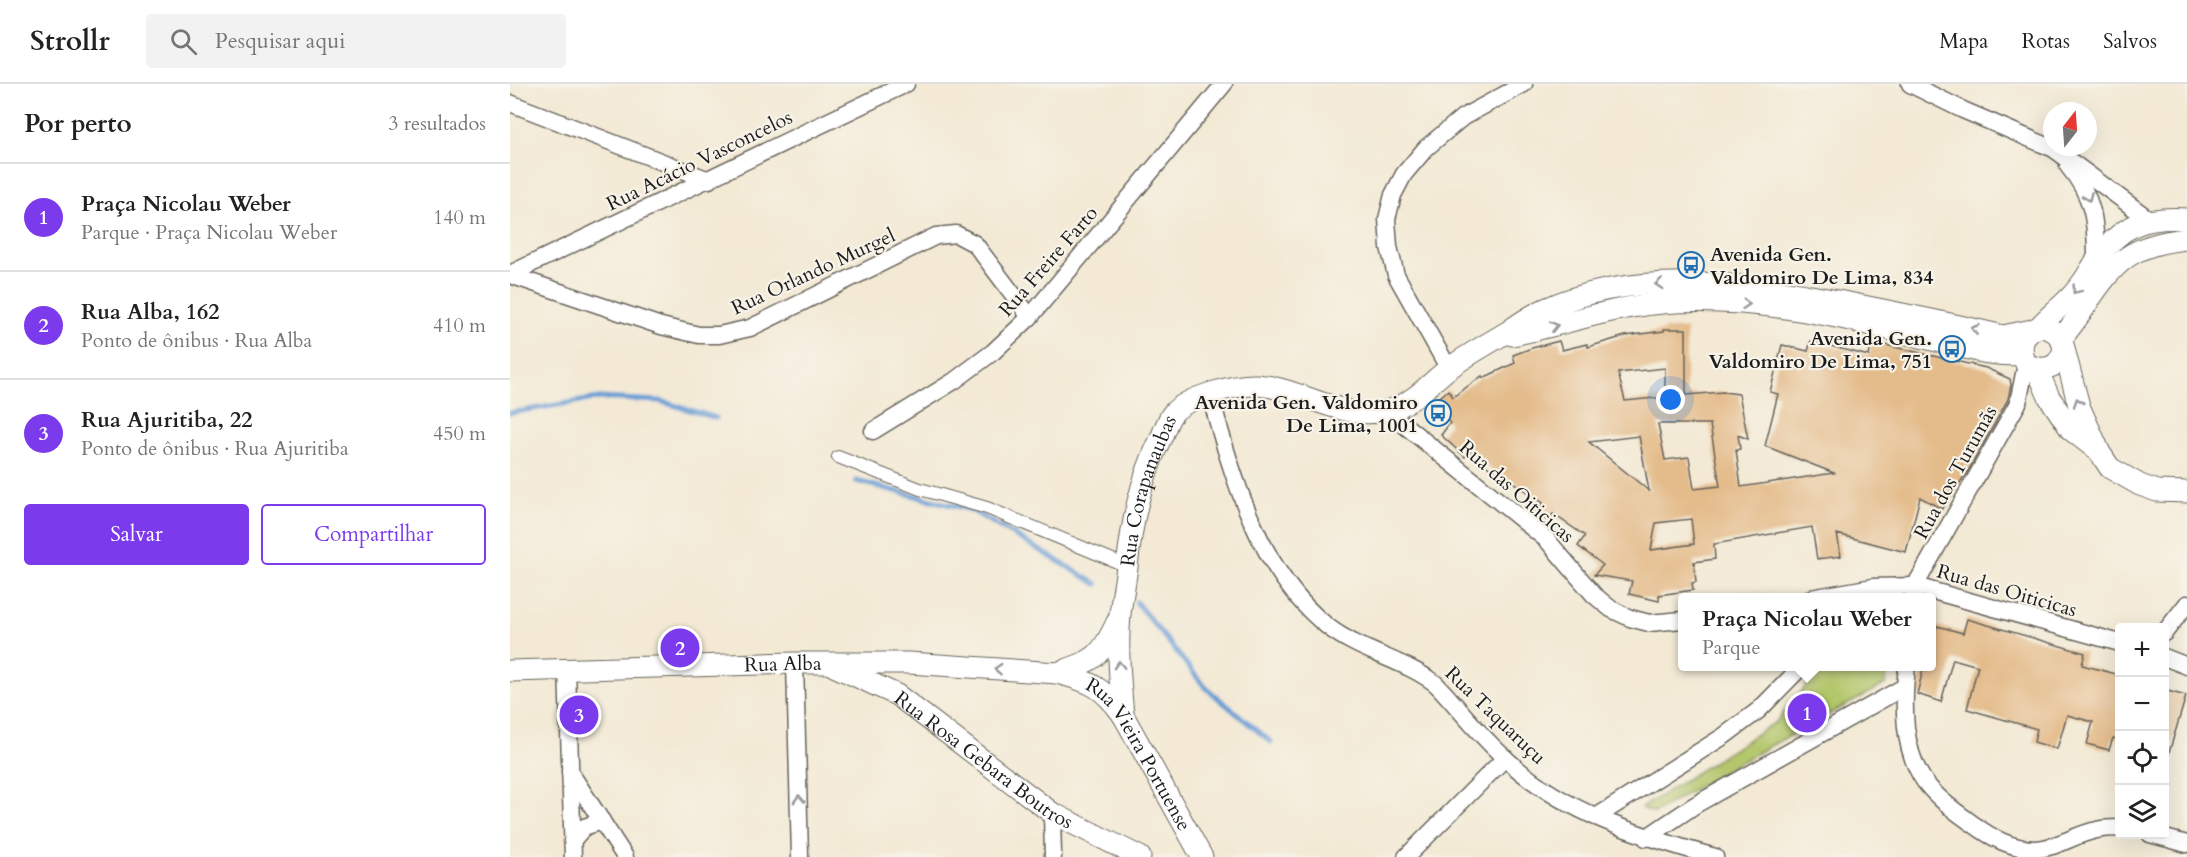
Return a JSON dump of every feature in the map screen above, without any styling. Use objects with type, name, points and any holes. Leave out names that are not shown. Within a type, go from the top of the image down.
[{"type":"street","name":"Rua Acácio Vasconcelos","points":[[510,275],[906,84]]},
{"type":"street","name":"Rua Freire Farto","points":[[873,431],[954,381],[993,351],[1030,317],[1224,84]]},
{"type":"street","points":[[1449,369],[1396,275],[1389,247],[1387,219],[1393,195],[1404,174],[1426,148],[1463,117],[1524,84]]},
{"type":"street","points":[[1910,84],[1963,110],[2043,144]]},
{"type":"street","points":[[510,103],[709,180]]},
{"type":"street","points":[[2060,156],[2079,179],[2088,195],[2093,211],[2096,261]]},
{"type":"street","points":[[2063,156],[2150,220],[2151,228],[2148,236],[2136,251]]},
{"type":"street","points":[[2100,453],[2071,430],[2049,397],[2028,362],[2022,343],[2024,337],[2069,299],[2096,261],[2120,234],[2150,220],[2187,219]]},
{"type":"street","name":"Rua Orlando Murgel","points":[[510,275],[661,326],[699,335],[719,335],[750,328],[936,236],[956,234],[975,244],[1030,317]]},
{"type":"street","points":[[1497,338],[1553,327],[1630,307],[1659,303],[1724,302],[1787,308],[1861,322],[2049,368],[2060,360],[2062,344],[2106,276],[2121,261],[2136,251],[2168,241],[2187,239]]},
{"type":"street","points":[[1388,411],[1418,397],[1449,369],[1544,309],[1585,295],[1629,287],[1677,283],[1727,283],[1786,290],[2003,336],[2035,328],[2054,330],[2062,344],[2079,406],[2100,453],[2110,468],[2140,486],[2157,491],[2187,492]]},
{"type":"street","name":"Rua dos Turumãs","points":[[1915,592],[2018,403],[2028,362]]},
{"type":"street","name":"Rua Corapanaubas","points":[[1123,716],[1119,665],[1120,615],[1139,491],[1150,461],[1173,413],[1188,403],[1210,394],[1253,385],[1279,387],[1348,410],[1371,413],[1388,411]]},
{"type":"street","name":"Rua Taquaruçu","points":[[1210,394],[1231,469],[1254,526],[1281,573],[1304,604],[1328,627],[1369,650],[1425,675],[1504,758],[1544,790],[1596,817],[1646,838],[1715,857]]},
{"type":"street","name":"Rua das Oiticicas","points":[[1388,411],[1547,540],[1594,595],[1611,609],[1630,618],[1649,623],[1678,620]]},
{"type":"street","points":[[837,457],[920,489],[987,508],[1127,566]]},
{"type":"street","name":"Rua das Oiticicas","points":[[1868,592],[1915,592]]},
{"type":"street","name":"Rua das Oiticicas","points":[[1936,597],[2115,642]]},
{"type":"street","points":[[2169,627],[2187,604]]},
{"type":"street","name":"Rua Corapanaubas","points":[[1057,673],[1086,663],[1097,656],[1108,641],[1120,615]]},
{"type":"street","points":[[2169,659],[2187,666]]},
{"type":"street","points":[[795,663],[800,857]]},
{"type":"street","name":"Rua Alba","points":[[510,671],[795,663],[909,663],[1057,673]]},
{"type":"street","name":"Rua Rosa Gebara Boutros","points":[[828,663],[897,694],[1052,813],[1140,857]]},
{"type":"street","points":[[897,694],[894,685],[896,679],[909,663]]},
{"type":"street","points":[[567,668],[573,849]]},
{"type":"street","points":[[1596,817],[1724,736],[1750,717],[1798,671]]},
{"type":"street","points":[[1906,671],[1905,721],[1910,748],[1924,780],[1955,811],[1998,840],[2017,848],[2037,849],[2059,844],[2097,830],[2115,828]]},
{"type":"street","name":"Rua Vieira Portuense","points":[[1057,673],[1087,681],[1101,688],[1112,699],[1200,856]]},
{"type":"street","points":[[1646,838],[1695,805],[1904,687]]},
{"type":"street","points":[[1406,857],[1504,758]]},
{"type":"street","points":[[569,771],[625,857]]},
{"type":"street","points":[[1052,813],[1053,857]]},
{"type":"street","points":[[573,849],[584,827],[602,820]]},
{"type":"street","points":[[2168,839],[2187,844]]},
{"type":"green space","points":[[1819,671],[1887,671],[1886,684],[1731,767],[1655,813],[1641,808],[1776,722]]},
{"type":"building","points":[[1664,329],[1686,329],[1686,395],[1723,392],[1739,394],[1748,439],[1738,435],[1740,449],[1736,450],[1741,487],[1834,473],[1765,446],[1778,394],[1770,392],[1782,345],[1808,351],[1811,341],[1869,356],[1872,342],[1986,368],[2010,379],[2011,385],[2008,399],[1968,471],[1942,509],[1920,497],[1906,552],[1837,534],[1841,556],[1817,559],[1812,527],[1714,544],[1715,559],[1694,562],[1696,582],[1692,583],[1693,590],[1659,595],[1659,601],[1629,594],[1632,581],[1594,575],[1603,565],[1578,546],[1585,536],[1553,514],[1548,521],[1536,513],[1543,503],[1494,469],[1493,471],[1470,452],[1465,457],[1441,435],[1450,423],[1436,408],[1439,398],[1448,390],[1453,397],[1482,376],[1483,378],[1515,363],[1513,355],[1532,348],[1559,341],[1562,350],[1587,344],[1588,347],[1625,336],[1664,331]],"holes":[[[1665,368],[1665,397],[1625,401],[1618,373]],[[1658,424],[1710,424],[1720,486],[1694,489],[1689,457],[1665,460]],[[1639,436],[1649,491],[1589,442]],[[1691,519],[1694,544],[1651,550],[1656,523]]]},
{"type":"building","points":[[1967,619],[2085,653],[2082,665],[2115,674],[2115,738],[2113,738],[2109,750],[2087,744],[2093,722],[2067,715],[2057,749],[2034,742],[2037,729],[1967,709],[1978,666],[1953,659],[1941,702],[1917,694],[1923,671],[1936,671],[1937,626],[1963,633]]},
{"type":"building","points":[[2169,691],[2186,696],[2169,753]]},
{"type":"waterway","points":[[510,413],[599,398],[660,401],[716,418]]},
{"type":"waterway","points":[[856,481],[971,510],[1097,584]]},
{"type":"waterway","points":[[1136,602],[1205,687],[1271,742]]},
{"type":"place","name":"Avenida Gen. Valdomiro De Lima, 834","points":[[1691,265]]},
{"type":"place","name":"Avenida Gen. Valdomiro De Lima, 751","points":[[1952,349]]},
{"type":"place","name":"Avenida Gen. Valdomiro De Lima, 1001","points":[[1438,413]]},
{"type":"place","name":"Rua Alba, 162","points":[[680,648]]},
{"type":"place","name":"Praça Nicolau Weber","points":[[1807,713]]},
{"type":"place","name":"Rua Ajuritiba, 22","points":[[579,715]]}]
